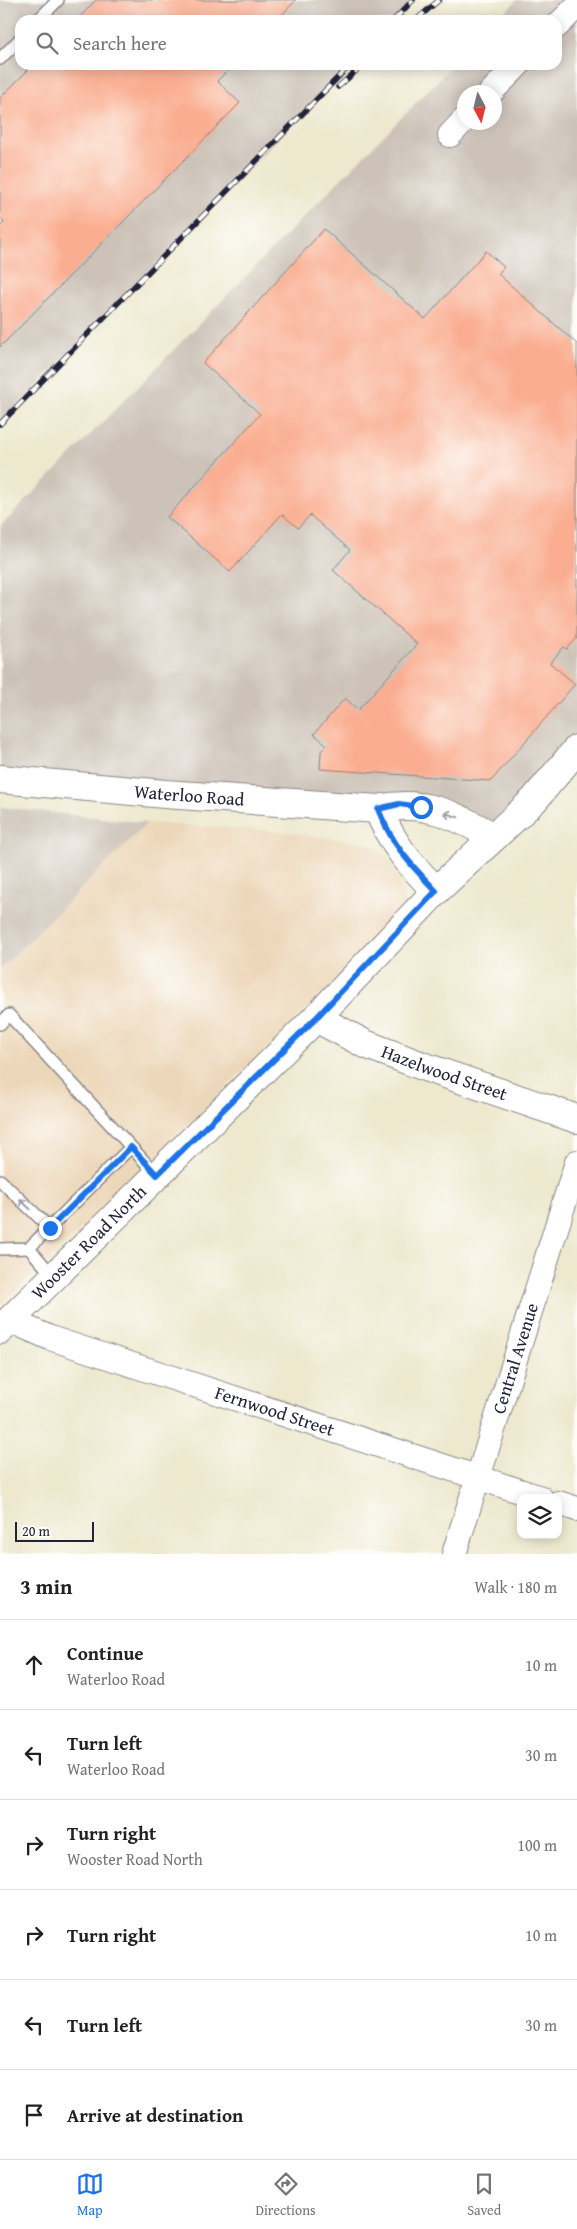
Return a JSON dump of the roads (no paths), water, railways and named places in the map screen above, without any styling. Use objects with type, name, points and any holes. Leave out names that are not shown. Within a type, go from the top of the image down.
[{"type":"main road","name":"Wooster Road North","points":[[5,1325],[316,1018],[436,891],[534,800],[577,750]]},
{"type":"main road","name":"Waterloo Road","points":[[0,779],[165,794],[378,809],[399,804],[421,807],[455,816],[494,837]]},
{"type":"main road","points":[[378,809],[388,833],[406,861],[436,891]]},
{"type":"main road","name":"Hazelwood Street","points":[[316,1018],[373,1048],[577,1119]]},
{"type":"street","points":[[562,21],[577,6]]},
{"type":"street","points":[[498,85],[513,70]]},
{"type":"street","name":"Central Avenue","points":[[454,1554],[577,1162]]},
{"type":"street","name":"Fernwood Street","points":[[5,1325],[528,1494]]},
{"type":"street","points":[[562,1504],[577,1509]]},
{"type":"lane","points":[[43,15],[58,0]]},
{"type":"lane","points":[[0,59],[15,44]]},
{"type":"lane","points":[[0,1024],[9,1015],[157,1175]]},
{"type":"lane","points":[[0,1249],[29,1248],[131,1147]]},
{"type":"lane","points":[[0,1180],[50,1228]]},
{"type":"lane","points":[[29,1248],[54,1277]]},
{"type":"railway","points":[[399,15],[413,0]]},
{"type":"railway","points":[[422,15],[439,0]]},
{"type":"railway","points":[[0,424],[345,70]]},
{"type":"railway","points":[[338,87],[357,70]]}]
